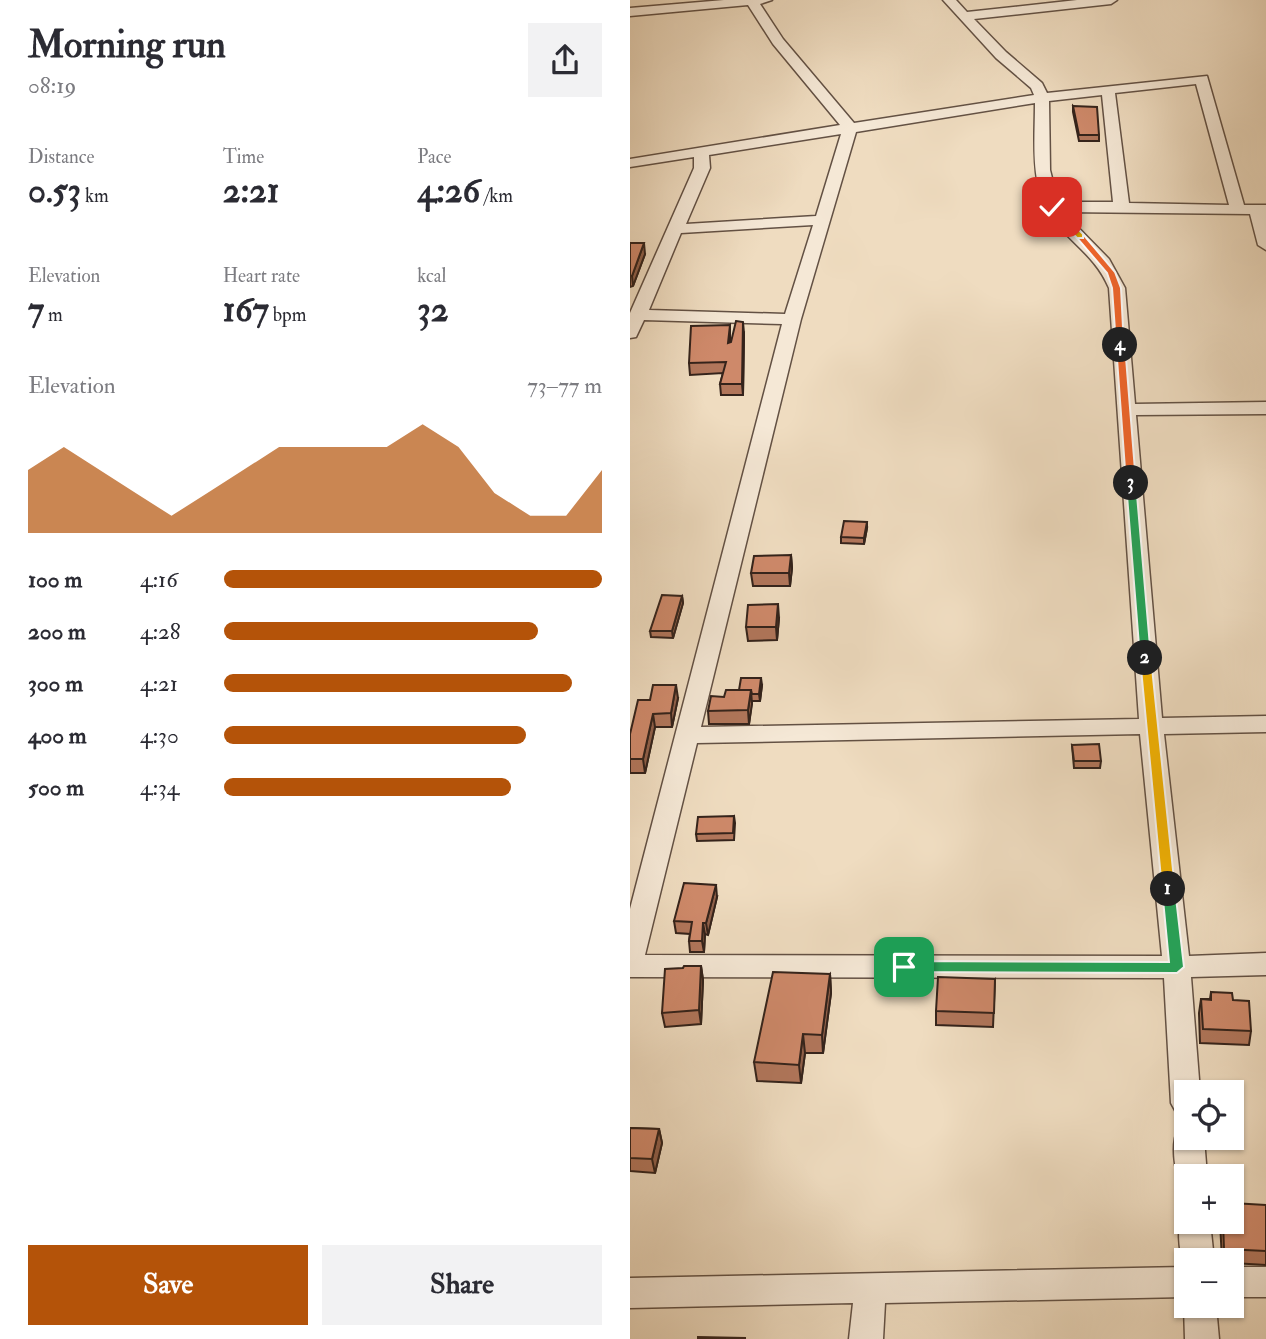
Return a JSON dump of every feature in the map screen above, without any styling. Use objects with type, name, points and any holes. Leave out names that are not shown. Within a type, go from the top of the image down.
[{"type":"street","points":[[630,12],[756,0],[778,41],[850,128]]},
{"type":"street","points":[[949,0],[1001,55],[1037,86],[1042,98],[1044,186],[1052,207],[1100,256],[1111,272],[1117,288],[1151,726],[1177,967],[1184,1080]]},
{"type":"street","points":[[964,16],[1111,0]]},
{"type":"street","points":[[630,163],[1042,98],[1202,79],[1238,210]]},
{"type":"street","points":[[1108,90],[1121,204],[1114,206]]},
{"type":"street","points":[[850,128],[792,319],[630,964],[1177,967],[1266,964]]},
{"type":"street","points":[[630,333],[702,168],[701,152]]},
{"type":"street","points":[[1052,207],[1262,210],[1266,245]]},
{"type":"street","points":[[675,229],[822,220]]},
{"type":"street","points":[[638,315],[792,319]]},
{"type":"street","points":[[1125,410],[1266,408]]},
{"type":"street","points":[[689,736],[1266,724]]},
{"type":"street","points":[[630,1293],[1174,1282]]},
{"type":"street","points":[[1244,1282],[1266,1282]]},
{"type":"street","points":[[866,1339],[870,1288]]},
{"type":"street","points":[[1201,1318],[1202,1339]]},
{"type":"building","points":[[1073,106],[1097,107],[1099,135],[1079,135]]},
{"type":"building","points":[[630,243],[644,243],[632,276],[630,276]]},
{"type":"building","points":[[736,321],[743,322],[742,384],[720,384],[726,362],[689,363],[691,326],[730,325],[728,343],[731,342]]},
{"type":"building","points":[[844,521],[867,522],[864,538],[841,537]]},
{"type":"building","points":[[791,555],[789,573],[751,573],[754,556]]},
{"type":"building","points":[[662,595],[682,596],[672,631],[650,631]]},
{"type":"building","points":[[778,604],[776,627],[746,627],[748,605]]},
{"type":"building","points":[[741,678],[761,678],[759,694],[752,694],[751,690],[739,690]]},
{"type":"building","points":[[653,685],[676,685],[671,713],[653,714],[643,759],[630,759],[630,734],[638,700],[650,700]]},
{"type":"building","points":[[726,690],[751,690],[748,710],[708,711],[711,696],[724,697]]},
{"type":"building","points":[[1099,744],[1101,761],[1074,761],[1072,745]]},
{"type":"building","points":[[734,816],[733,833],[696,834],[698,817]]},
{"type":"building","points":[[684,883],[716,885],[706,923],[703,923],[702,941],[689,941],[692,922],[674,921]]},
{"type":"building","points":[[701,966],[699,1010],[662,1013],[665,969]]},
{"type":"building","points":[[773,972],[830,974],[822,1035],[803,1034],[799,1065],[754,1062]]},
{"type":"building","points":[[938,977],[995,979],[994,1013],[936,1011]]},
{"type":"building","points":[[1211,992],[1232,993],[1233,1000],[1249,1001],[1251,1031],[1203,1029],[1201,999],[1211,1000]]},
{"type":"building","points":[[630,1128],[659,1129],[652,1159],[630,1158]]},
{"type":"building","points":[[1244,1204],[1266,1205],[1266,1251],[1224,1248],[1223,1234],[1244,1234]]},
{"type":"building","points":[[698,1337],[746,1338],[698,1339]]},
{"type":"route","points":[[904,967],[1177,967],[1151,726],[1117,288],[1111,272],[1100,256],[1052,207]]}]
